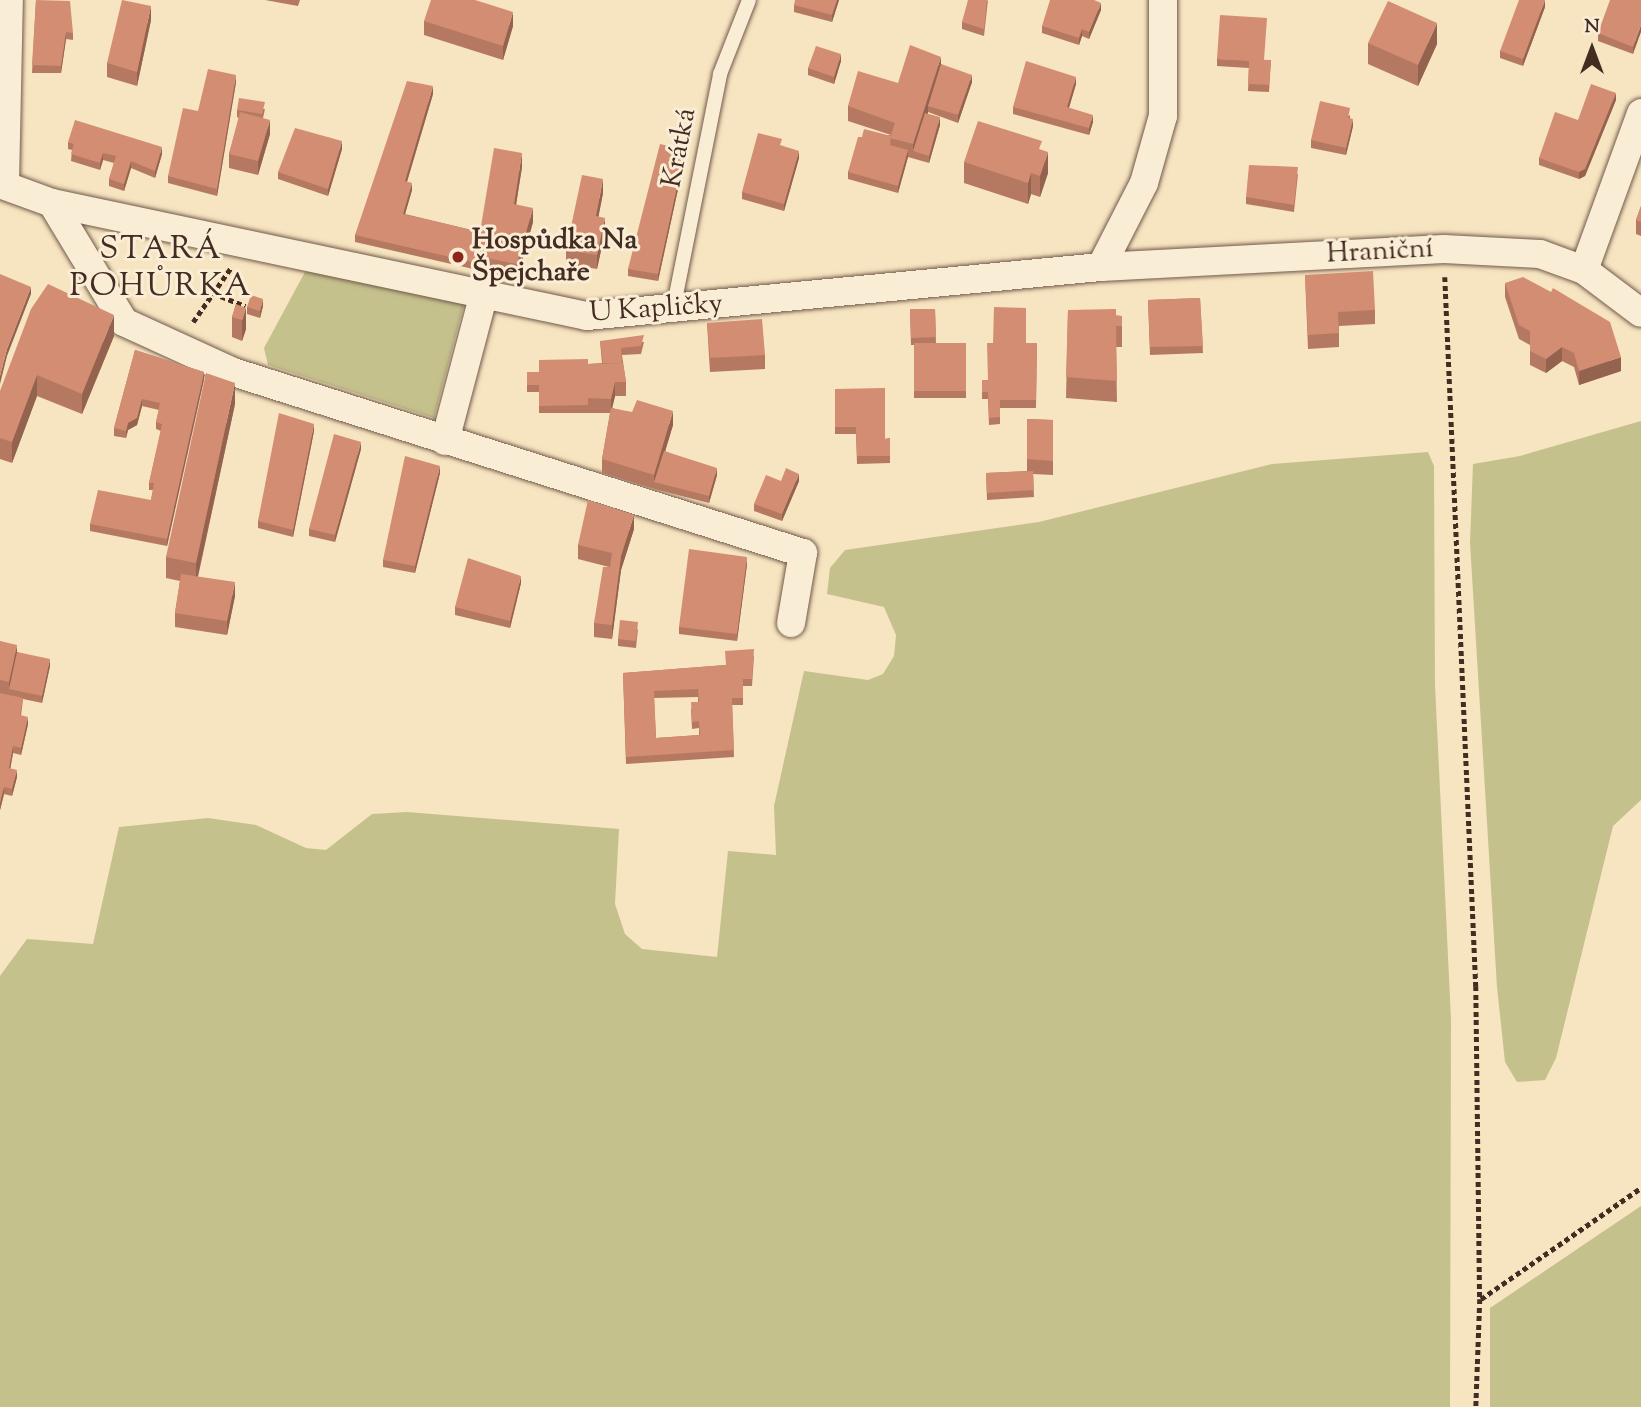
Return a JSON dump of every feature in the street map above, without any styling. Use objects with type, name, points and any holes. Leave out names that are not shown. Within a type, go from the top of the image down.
[{"type":"street","points":[[2,184],[9,0]]},
{"type":"street","points":[[1101,267],[1144,183],[1163,116],[1163,0]]},
{"type":"street","points":[[1584,270],[1641,113]]},
{"type":"street","name":"U Kapličky","points":[[2,184],[51,202],[248,241],[587,316],[673,310],[1101,267]]},
{"type":"street","points":[[51,202],[124,322],[233,372],[803,553],[791,624]]},
{"type":"street","name":"Hraniční","points":[[1101,267],[1444,249],[1541,254],[1584,270],[1641,313]]},
{"type":"street","points":[[445,441],[484,293]]},
{"type":"lane","name":"Krátká","points":[[673,310],[720,74],[749,0]]},
{"type":"path","points":[[176,346],[248,241]]},
{"type":"path","points":[[1444,249],[1475,986],[1480,1300],[1476,1407]]},
{"type":"path","points":[[213,293],[246,306]]},
{"type":"path","points":[[1480,1300],[1641,1188]]},
{"type":"shaded area","points":[[306,270],[464,304],[434,418],[268,365],[264,348]]},
{"type":"shaded area","points":[[1641,421],[1641,800],[1613,826],[1556,1058],[1545,1080],[1517,1082],[1505,1062],[1497,987],[1470,543],[1473,464],[1520,456]]},
{"type":"shaded area","points":[[1428,452],[1434,466],[1435,685],[1451,1019],[1450,1407],[0,1407],[0,976],[27,939],[93,944],[119,827],[208,818],[256,825],[306,848],[326,850],[372,814],[407,812],[619,829],[615,904],[625,934],[642,949],[717,957],[728,851],[776,855],[774,806],[804,671],[868,680],[883,674],[894,656],[896,635],[884,607],[827,594],[830,568],[845,550],[1039,522],[1272,464]]},
{"type":"shaded area","points":[[1641,1206],[1641,1407],[1490,1407],[1490,1308]]},
{"type":"building","points":[[36,0],[70,1],[73,33],[66,32],[61,66],[32,65]]},
{"type":"building","points":[[122,0],[151,6],[137,72],[107,63]]},
{"type":"building","points":[[431,0],[475,0],[513,12],[503,46],[424,21]]},
{"type":"building","points":[[795,0],[837,0],[832,15],[794,5]]},
{"type":"building","points":[[968,0],[987,0],[984,29],[962,22]]},
{"type":"building","points":[[1050,0],[1094,0],[1101,3],[1089,32],[1082,29],[1079,38],[1042,26]]},
{"type":"building","points":[[1519,0],[1545,0],[1523,59],[1500,51]]},
{"type":"building","points":[[1610,0],[1641,0],[1641,25],[1633,47],[1598,33]]},
{"type":"building","points":[[1388,1],[1437,23],[1418,65],[1368,43]]},
{"type":"building","points":[[1220,15],[1267,18],[1264,60],[1271,60],[1269,85],[1248,84],[1249,61],[1217,59]]},
{"type":"building","points":[[910,45],[941,57],[913,144],[890,138],[895,123],[848,106],[858,71],[898,83]]},
{"type":"building","points":[[816,46],[841,54],[834,77],[808,68]]},
{"type":"building","points":[[1026,61],[1076,77],[1067,107],[1093,115],[1089,128],[1013,107]]},
{"type":"building","points":[[941,64],[972,75],[958,115],[928,106]]},
{"type":"building","points":[[208,69],[236,75],[217,189],[168,176],[183,108],[198,111]]},
{"type":"building","points":[[407,81],[433,86],[405,181],[412,183],[403,214],[480,232],[476,263],[355,235]]},
{"type":"building","points":[[1591,84],[1616,93],[1585,169],[1579,172],[1539,158],[1555,112],[1578,120]]},
{"type":"building","points":[[239,98],[265,102],[262,114],[237,110]]},
{"type":"building","points":[[1320,101],[1350,108],[1348,118],[1353,119],[1346,148],[1311,140]]},
{"type":"building","points":[[240,112],[270,120],[258,161],[229,154]]},
{"type":"building","points":[[925,113],[940,117],[929,156],[913,151]]},
{"type":"building","points":[[75,120],[162,147],[155,171],[131,161],[124,184],[109,179],[116,156],[103,153],[100,163],[71,154],[74,144],[68,142]]},
{"type":"building","points":[[978,121],[1042,141],[1039,149],[1048,152],[1040,176],[1031,173],[1028,183],[964,162]]},
{"type":"building","points":[[295,128],[342,141],[328,189],[278,172]]},
{"type":"building","points":[[864,129],[891,136],[890,145],[908,150],[898,186],[848,172],[858,137],[862,137]]},
{"type":"building","points":[[758,133],[782,139],[780,145],[799,151],[784,204],[742,192]]},
{"type":"building","points":[[660,144],[685,150],[658,274],[628,269]]},
{"type":"building","points":[[494,148],[522,153],[514,204],[533,208],[517,264],[476,256]]},
{"type":"building","points":[[1249,165],[1298,167],[1294,205],[1246,197]]},
{"type":"building","points":[[582,175],[603,179],[596,216],[605,218],[597,255],[566,250]]},
{"type":"building","points":[[1641,206],[1641,222],[1636,220]]},
{"type":"building","points":[[1373,271],[1375,310],[1338,312],[1339,333],[1308,335],[1305,275]]},
{"type":"building","points":[[0,274],[31,287],[7,349],[0,376]]},
{"type":"building","points":[[1523,277],[1551,292],[1553,288],[1610,322],[1621,357],[1579,371],[1574,353],[1562,347],[1546,359],[1530,351],[1530,331],[1519,325],[1505,283]]},
{"type":"building","points":[[48,284],[114,315],[82,394],[37,375],[12,442],[0,438],[0,391],[31,309]]},
{"type":"building","points":[[251,295],[263,299],[260,311],[247,307]]},
{"type":"building","points":[[1200,298],[1203,346],[1150,347],[1148,300]]},
{"type":"building","points":[[236,304],[246,308],[242,320],[232,317]]},
{"type":"building","points":[[994,307],[1026,308],[1026,343],[1037,343],[1036,400],[1000,400],[1000,417],[989,418],[988,392],[982,392],[982,380],[988,380],[987,343],[993,343]]},
{"type":"building","points":[[910,309],[935,309],[936,337],[911,338]]},
{"type":"building","points":[[1116,309],[1116,316],[1122,316],[1122,326],[1116,326],[1117,381],[1066,377],[1068,310]]},
{"type":"building","points":[[762,319],[765,355],[710,358],[707,323]]},
{"type":"building","points":[[644,335],[641,346],[621,348],[622,363],[603,363],[600,341]]},
{"type":"building","points":[[914,343],[966,343],[966,391],[914,391]]},
{"type":"building","points":[[135,350],[204,372],[167,539],[90,524],[98,490],[151,500],[154,483],[149,483],[162,424],[156,422],[160,403],[142,399],[137,418],[128,423],[126,431],[114,428]]},
{"type":"building","points":[[588,359],[588,405],[539,406],[539,385],[527,385],[527,372],[539,372],[539,360]]},
{"type":"building","points":[[623,363],[626,382],[615,382],[611,399],[588,398],[588,364]]},
{"type":"building","points":[[206,373],[235,383],[196,563],[166,557]]},
{"type":"building","points":[[885,388],[885,439],[890,438],[890,456],[857,456],[856,427],[835,427],[835,389]]},
{"type":"building","points":[[637,400],[673,411],[654,475],[602,459],[611,408],[632,412]]},
{"type":"building","points":[[279,413],[314,424],[293,530],[258,521]]},
{"type":"building","points":[[1027,419],[1053,420],[1053,461],[1027,459]]},
{"type":"building","points":[[334,434],[361,442],[335,535],[309,529]]},
{"type":"building","points":[[664,451],[717,468],[709,496],[654,482]]},
{"type":"building","points":[[405,456],[440,466],[415,566],[383,560]]},
{"type":"building","points":[[786,468],[799,474],[782,514],[754,504],[766,475],[781,481]]},
{"type":"building","points":[[1033,471],[1034,490],[987,493],[986,473]]},
{"type":"building","points":[[588,500],[634,515],[621,556],[612,625],[594,623],[603,567],[610,567],[612,553],[578,545]]},
{"type":"building","points":[[689,549],[747,557],[737,634],[679,627]]},
{"type":"building","points":[[468,558],[521,576],[510,621],[455,607]]},
{"type":"building","points":[[181,574],[235,582],[227,621],[175,613]]},
{"type":"building","points":[[620,620],[638,622],[636,641],[618,639]]},
{"type":"building","points":[[0,641],[17,645],[9,682],[0,680]]},
{"type":"building","points":[[754,649],[752,679],[743,679],[743,698],[732,698],[734,750],[626,757],[623,673],[726,665],[725,651]],"holes":[[[698,689],[699,702],[691,702],[692,722],[699,721],[700,735],[656,738],[654,691]]]},
{"type":"building","points":[[17,652],[50,659],[42,696],[9,689]]},
{"type":"building","points":[[0,693],[23,698],[20,715],[28,717],[21,748],[13,746],[9,768],[17,770],[12,789],[4,787],[0,803]]},
{"type":"place","name":"Hospůdka Na Špejchaře","points":[[458,257]]},
{"type":"district","name":"STARÁ POHŮRKA","points":[[161,270]]}]
